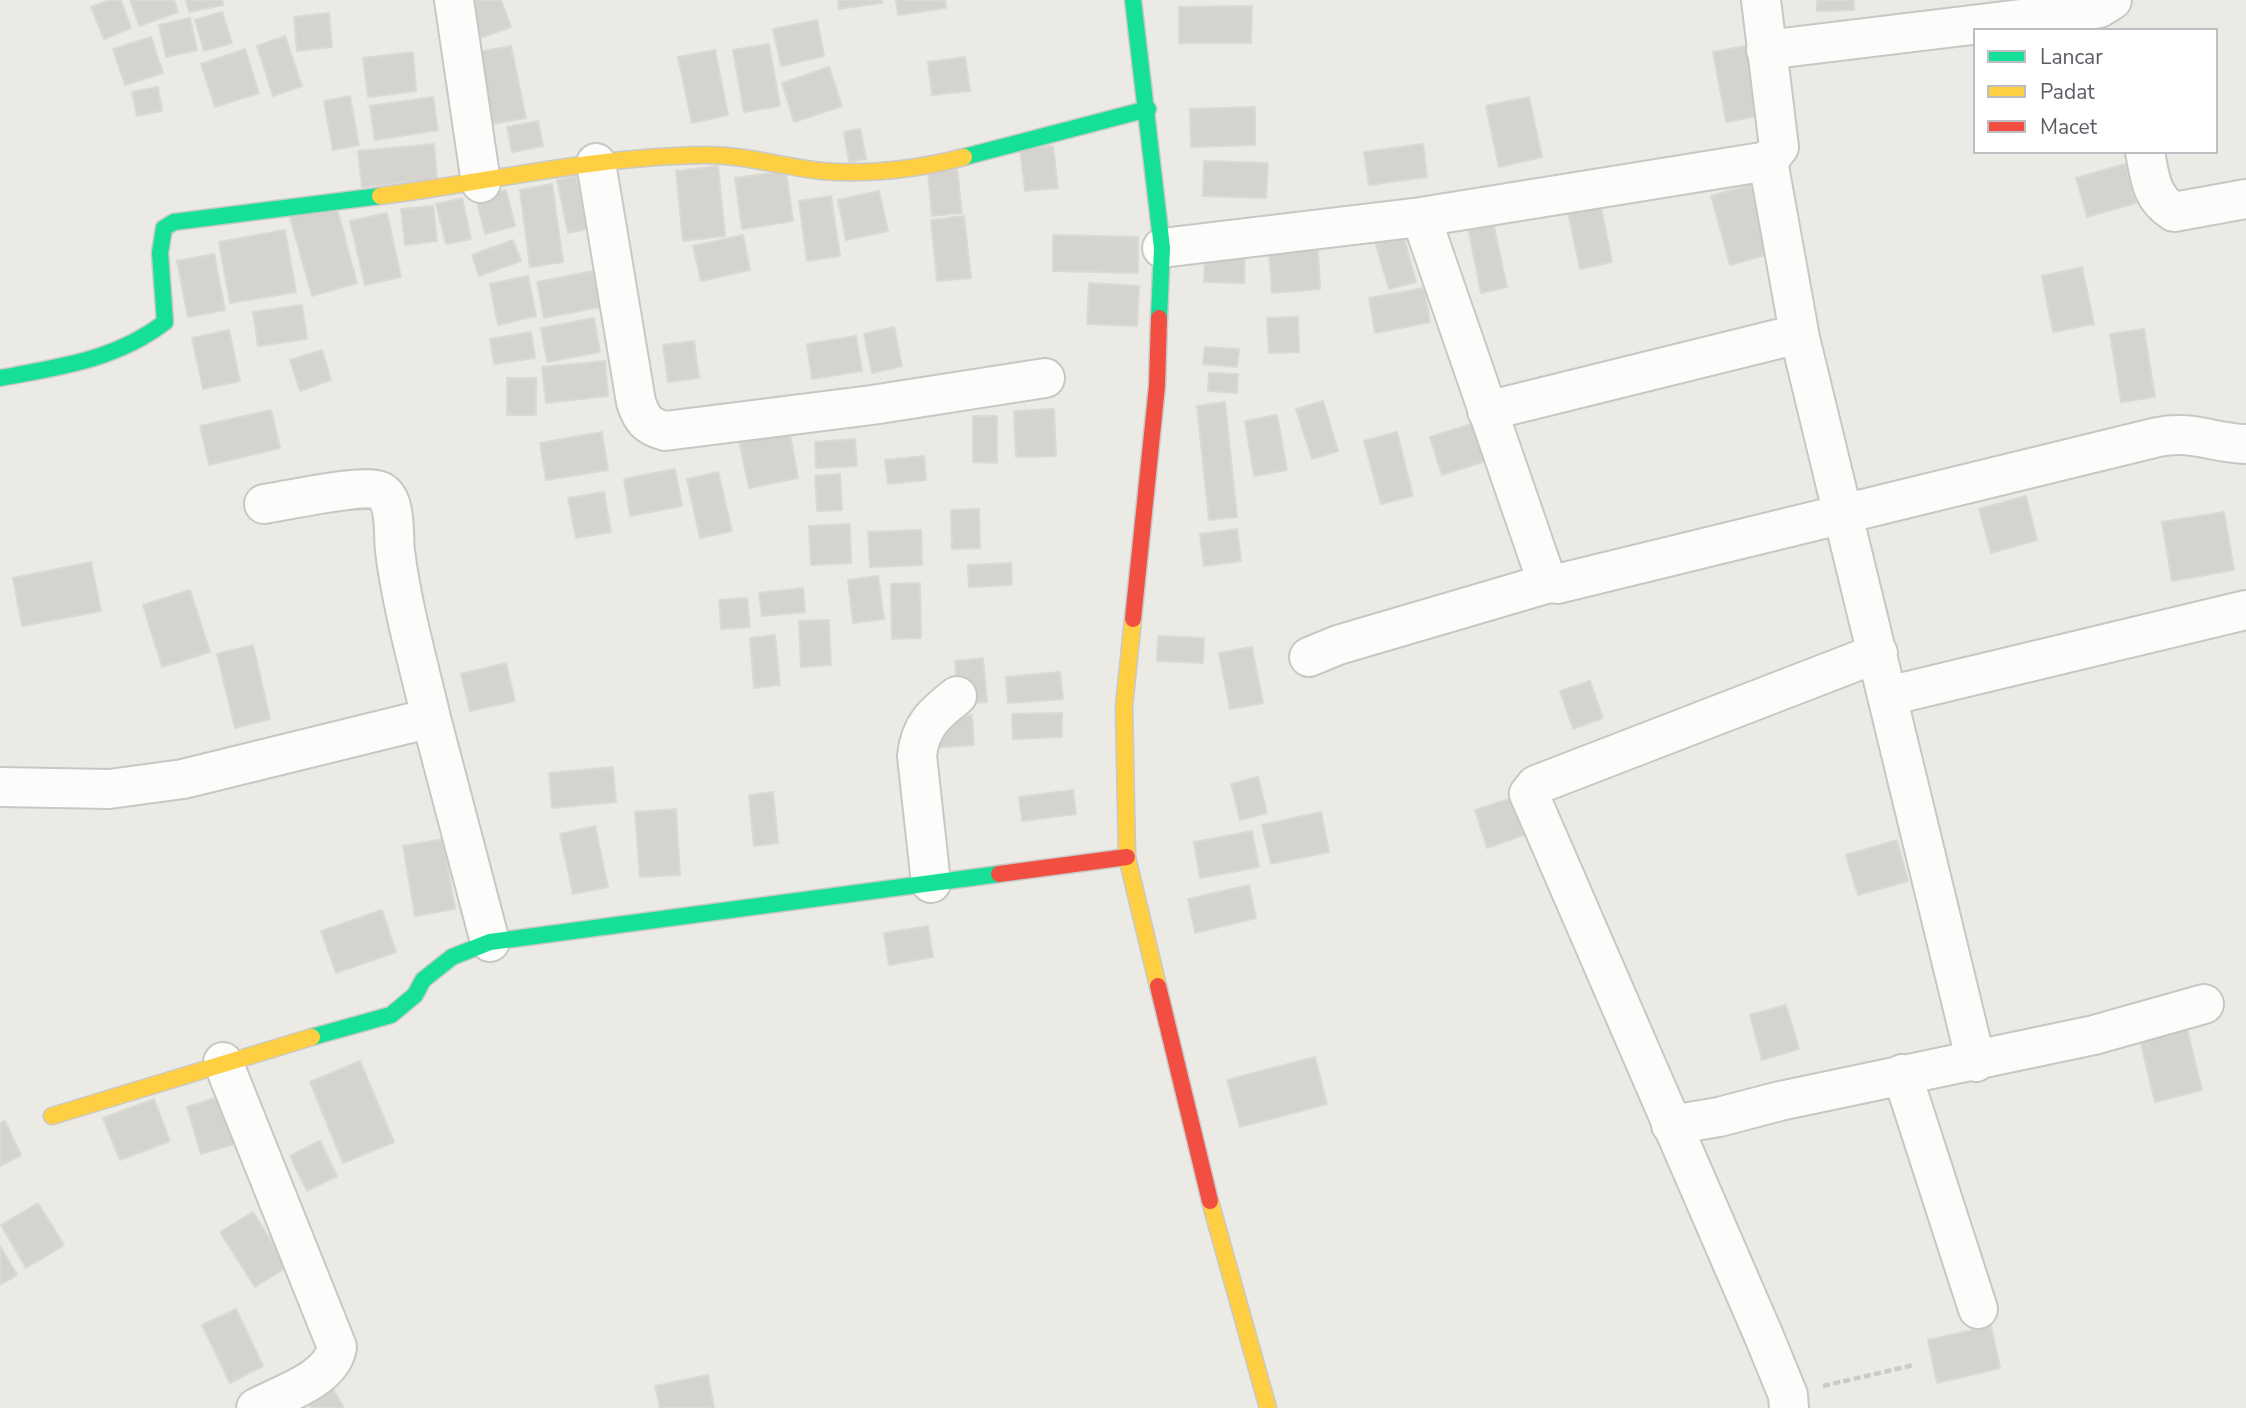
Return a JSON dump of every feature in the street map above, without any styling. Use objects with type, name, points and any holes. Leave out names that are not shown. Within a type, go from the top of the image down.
[{"type":"street","points":[[454,0],[481,183]]},
{"type":"street","points":[[1133,0],[1162,248],[1157,386],[1124,706],[1127,857],[1225,1262],[1268,1408]]},
{"type":"street","points":[[1162,248],[1421,217],[1768,162],[1779,147],[1760,0]]},
{"type":"street","points":[[1766,50],[2071,13],[2099,8],[2113,0],[2120,28]]},
{"type":"street","points":[[0,378],[109,356],[155,331],[165,322],[160,253],[164,228],[174,222],[481,183],[596,163],[710,155],[824,171],[928,167],[1147,109]]},
{"type":"street","points":[[2145,154],[2155,195],[2161,204],[2174,212],[2246,199]]},
{"type":"street","points":[[1768,162],[1800,338],[1976,1062]]},
{"type":"street","points":[[596,163],[636,402],[642,418],[649,426],[665,431],[872,405],[1045,378]]},
{"type":"street","points":[[1421,217],[1549,583]]},
{"type":"street","points":[[1487,411],[1786,337],[1800,338]]},
{"type":"street","points":[[1309,657],[1338,645],[1549,583],[1557,584],[2182,432],[2229,443],[2246,444]]},
{"type":"street","points":[[264,504],[359,489],[379,490],[384,494],[392,510],[399,585],[490,942]]},
{"type":"street","points":[[1888,696],[2246,610]]},
{"type":"street","points":[[1788,1401],[1529,794],[1531,788],[1878,653]]},
{"type":"street","points":[[931,883],[918,757],[919,737],[936,713],[957,696]]},
{"type":"street","points":[[0,787],[109,789],[183,779],[431,718]]},
{"type":"street","points":[[52,1116],[223,1062],[391,1016],[415,995],[423,980],[452,957],[490,942],[1127,857]]},
{"type":"street","points":[[1671,1125],[1719,1117],[1902,1074],[1976,1062],[2094,1035],[2204,1004]]},
{"type":"street","points":[[223,1062],[337,1347],[334,1360],[324,1371],[256,1408]]},
{"type":"street","points":[[1902,1074],[1978,1309]]},
{"type":"path","points":[[1788,1401],[1914,1365]]},
{"type":"building","points":[[110,0],[121,0],[131,28],[104,39],[91,7]]},
{"type":"building","points":[[130,0],[174,0],[178,12],[139,26]]},
{"type":"building","points":[[186,0],[222,0],[223,5],[189,12]]},
{"type":"building","points":[[467,0],[501,0],[511,27],[480,38]]},
{"type":"building","points":[[838,0],[882,0],[882,3],[839,9]]},
{"type":"building","points":[[896,0],[945,0],[946,8],[898,15]]},
{"type":"building","points":[[1817,0],[1854,0],[1854,10],[1817,11]]},
{"type":"building","points":[[1252,6],[1251,43],[1179,43],[1179,7]]},
{"type":"building","points":[[222,12],[232,43],[204,51],[195,20]]},
{"type":"building","points":[[329,13],[332,47],[297,51],[294,17]]},
{"type":"building","points":[[190,18],[197,50],[166,57],[159,25]]},
{"type":"building","points":[[817,20],[824,56],[781,66],[773,29]]},
{"type":"building","points":[[285,36],[302,86],[273,96],[257,46]]},
{"type":"building","points":[[151,37],[163,73],[125,85],[113,49]]},
{"type":"building","points":[[769,44],[780,106],[744,112],[733,50]]},
{"type":"building","points":[[1750,45],[1763,115],[1726,122],[1713,52]]},
{"type":"building","points":[[511,46],[526,118],[486,125],[473,53]]},
{"type":"building","points":[[245,49],[259,93],[215,107],[201,64]]},
{"type":"building","points":[[715,50],[728,115],[692,123],[678,57]]},
{"type":"building","points":[[413,52],[416,91],[368,97],[363,58]]},
{"type":"building","points":[[965,57],[970,91],[932,95],[928,62]]},
{"type":"building","points":[[829,67],[842,106],[794,122],[782,83]]},
{"type":"building","points":[[158,87],[162,111],[137,116],[132,92]]},
{"type":"building","points":[[350,96],[359,145],[333,150],[324,101]]},
{"type":"building","points":[[433,97],[438,130],[375,140],[370,106]]},
{"type":"building","points":[[1529,97],[1542,157],[1499,167],[1486,106]]},
{"type":"building","points":[[1255,107],[1255,145],[1191,147],[1190,109]]},
{"type":"building","points":[[538,121],[543,146],[512,152],[507,127]]},
{"type":"building","points":[[860,129],[866,159],[849,162],[844,132]]},
{"type":"building","points":[[434,144],[437,180],[362,187],[358,151]]},
{"type":"building","points":[[1423,144],[1427,177],[1369,185],[1364,152]]},
{"type":"building","points":[[1053,146],[1058,188],[1025,191],[1020,149]]},
{"type":"building","points":[[1204,161],[1268,163],[1266,198],[1203,196]]},
{"type":"building","points":[[2125,164],[2136,203],[2087,217],[2076,178]]},
{"type":"building","points":[[718,166],[725,236],[683,241],[676,171]]},
{"type":"building","points":[[957,169],[962,213],[932,216],[928,172]]},
{"type":"building","points":[[786,171],[793,221],[742,229],[735,178]]},
{"type":"building","points":[[576,176],[587,229],[568,233],[557,180]]},
{"type":"building","points":[[552,184],[563,262],[530,267],[520,190]]},
{"type":"building","points":[[1750,185],[1769,254],[1730,265],[1711,196]]},
{"type":"building","points":[[506,190],[515,226],[485,234],[476,198]]},
{"type":"building","points":[[879,191],[888,231],[846,240],[838,200]]},
{"type":"building","points":[[831,196],[840,256],[807,261],[799,201]]},
{"type":"building","points":[[1599,197],[1612,262],[1580,269],[1566,203]]},
{"type":"building","points":[[462,198],[471,239],[446,244],[436,204]]},
{"type":"building","points":[[336,205],[357,283],[312,296],[290,217]]},
{"type":"building","points":[[433,206],[437,241],[405,245],[401,209]]},
{"type":"building","points":[[387,213],[401,277],[365,285],[350,221]]},
{"type":"building","points":[[964,216],[971,278],[937,281],[931,220]]},
{"type":"building","points":[[1493,222],[1507,287],[1481,293],[1468,227]]},
{"type":"building","points":[[285,230],[296,292],[230,303],[219,242]]},
{"type":"building","points":[[1317,234],[1320,289],[1272,293],[1268,238]]},
{"type":"building","points":[[1403,234],[1416,282],[1389,289],[1375,242]]},
{"type":"building","points":[[743,235],[750,270],[701,281],[693,246]]},
{"type":"building","points":[[1053,235],[1138,237],[1138,273],[1053,271]]},
{"type":"building","points":[[513,240],[521,261],[479,276],[472,255]]},
{"type":"building","points":[[1205,248],[1245,249],[1244,283],[1204,282]]},
{"type":"building","points":[[214,254],[225,310],[188,317],[177,261]]},
{"type":"building","points":[[2082,267],[2094,324],[2053,332],[2042,276]]},
{"type":"building","points":[[593,271],[600,307],[544,318],[537,282]]},
{"type":"building","points":[[528,276],[536,316],[498,325],[490,284]]},
{"type":"building","points":[[1089,283],[1139,286],[1137,326],[1087,324]]},
{"type":"building","points":[[1424,288],[1430,322],[1375,333],[1369,298]]},
{"type":"building","points":[[302,305],[307,339],[258,346],[253,312]]},
{"type":"building","points":[[1298,317],[1299,352],[1269,353],[1267,318]]},
{"type":"building","points":[[594,318],[600,352],[547,362],[541,328]]},
{"type":"building","points":[[894,327],[902,366],[872,373],[864,334]]},
{"type":"building","points":[[2144,329],[2155,397],[2121,402],[2110,334]]},
{"type":"building","points":[[229,330],[240,381],[203,389],[192,338]]},
{"type":"building","points":[[531,332],[535,358],[494,364],[490,339]]},
{"type":"building","points":[[856,336],[862,371],[812,379],[807,344]]},
{"type":"building","points":[[694,341],[699,378],[668,382],[663,345]]},
{"type":"building","points":[[1205,347],[1239,349],[1237,367],[1203,364]]},
{"type":"building","points":[[322,350],[331,380],[300,391],[290,360]]},
{"type":"building","points":[[605,361],[608,396],[546,403],[542,367]]},
{"type":"building","points":[[1209,373],[1238,374],[1237,393],[1208,391]]},
{"type":"building","points":[[507,378],[536,378],[536,415],[507,415]]},
{"type":"building","points":[[1323,401],[1338,451],[1312,459],[1296,409]]},
{"type":"building","points":[[1225,402],[1237,517],[1209,520],[1197,406]]},
{"type":"building","points":[[1054,409],[1056,456],[1016,457],[1014,411]]},
{"type":"building","points":[[271,410],[280,448],[209,465],[200,426]]},
{"type":"building","points":[[1277,415],[1287,470],[1254,476],[1245,421]]},
{"type":"building","points":[[973,416],[997,416],[997,463],[973,462]]},
{"type":"building","points":[[1474,423],[1486,461],[1442,475],[1430,437]]},
{"type":"building","points":[[789,429],[798,478],[749,488],[739,440]]},
{"type":"building","points":[[602,432],[608,470],[546,480],[540,443]]},
{"type":"building","points":[[1397,432],[1413,496],[1381,504],[1364,441]]},
{"type":"building","points":[[855,439],[857,466],[816,468],[815,442]]},
{"type":"building","points":[[924,456],[926,480],[888,484],[885,460]]},
{"type":"building","points":[[675,469],[682,506],[630,516],[624,479]]},
{"type":"building","points":[[718,472],[732,531],[700,538],[687,479]]},
{"type":"building","points":[[840,474],[842,510],[817,511],[815,476]]},
{"type":"building","points":[[604,492],[611,532],[576,538],[568,498]]},
{"type":"building","points":[[2026,496],[2037,540],[1991,553],[1979,509]]},
{"type":"building","points":[[979,509],[980,548],[952,549],[951,510]]},
{"type":"building","points":[[2224,512],[2234,570],[2172,581],[2162,522]]},
{"type":"building","points":[[850,524],[851,563],[811,565],[809,526]]},
{"type":"building","points":[[1237,529],[1241,561],[1204,566],[1200,534]]},
{"type":"building","points":[[921,530],[922,565],[870,567],[868,532]]},
{"type":"building","points":[[91,562],[101,611],[22,626],[13,578]]},
{"type":"building","points":[[1011,563],[1012,585],[969,587],[968,565]]},
{"type":"building","points":[[878,576],[884,619],[853,623],[848,580]]},
{"type":"building","points":[[920,583],[921,638],[892,639],[891,584]]},
{"type":"building","points":[[803,588],[805,612],[762,616],[759,593]]},
{"type":"building","points":[[190,590],[210,652],[162,667],[143,605]]},
{"type":"building","points":[[747,598],[750,627],[721,629],[719,600]]},
{"type":"building","points":[[829,620],[831,665],[801,667],[799,621]]},
{"type":"building","points":[[775,635],[780,685],[754,688],[750,638]]},
{"type":"building","points":[[1158,636],[1204,638],[1203,663],[1157,661]]},
{"type":"building","points":[[253,645],[270,719],[235,728],[217,654]]},
{"type":"building","points":[[1252,647],[1263,703],[1230,709],[1219,653]]},
{"type":"building","points":[[983,658],[987,702],[959,704],[955,661]]},
{"type":"building","points":[[506,663],[515,701],[470,711],[461,674]]},
{"type":"building","points":[[1060,672],[1063,699],[1008,703],[1006,677]]},
{"type":"building","points":[[1590,681],[1603,718],[1573,729],[1560,691]]},
{"type":"building","points":[[1062,713],[1062,737],[1013,739],[1012,714]]},
{"type":"building","points":[[972,715],[974,745],[934,748],[932,718]]},
{"type":"building","points":[[613,767],[616,802],[552,808],[549,773]]},
{"type":"building","points":[[1258,777],[1267,813],[1240,820],[1231,784]]},
{"type":"building","points":[[1073,790],[1076,814],[1022,821],[1019,797]]},
{"type":"building","points":[[773,792],[778,843],[754,846],[749,795]]},
{"type":"building","points":[[1512,798],[1524,835],[1487,848],[1475,810]]},
{"type":"building","points":[[676,809],[680,875],[640,877],[635,812]]},
{"type":"building","points":[[1321,812],[1329,852],[1271,864],[1262,825]]},
{"type":"building","points":[[595,826],[608,887],[573,894],[560,834]]},
{"type":"building","points":[[1252,831],[1259,867],[1200,878],[1194,842]]},
{"type":"building","points":[[443,839],[455,909],[415,916],[403,846]]},
{"type":"building","points":[[1897,840],[1908,881],[1858,895],[1846,855]]},
{"type":"building","points":[[1249,885],[1256,918],[1195,933],[1188,899]]},
{"type":"building","points":[[382,910],[396,952],[336,973],[321,931]]},
{"type":"building","points":[[928,926],[933,957],[889,965],[884,933]]},
{"type":"building","points":[[1786,1005],[1799,1049],[1762,1060],[1750,1015]]},
{"type":"building","points":[[2186,1025],[2202,1090],[2155,1102],[2139,1036]]},
{"type":"building","points":[[1315,1057],[1327,1104],[1240,1127],[1227,1080]]},
{"type":"building","points":[[360,1061],[394,1142],[343,1163],[310,1082]]},
{"type":"building","points":[[231,1093],[245,1141],[201,1154],[187,1107]]},
{"type":"building","points":[[154,1099],[170,1141],[120,1160],[103,1118]]},
{"type":"building","points":[[5,1121],[21,1155],[0,1166],[0,1123]]},
{"type":"building","points":[[320,1141],[337,1176],[307,1191],[290,1156]]},
{"type":"building","points":[[38,1203],[64,1245],[26,1268],[1,1225]]},
{"type":"building","points":[[253,1212],[287,1267],[255,1287],[220,1232]]},
{"type":"building","points":[[0,1246],[17,1275],[0,1285]]},
{"type":"building","points":[[236,1309],[263,1366],[230,1383],[202,1325]]},
{"type":"building","points":[[1991,1326],[2000,1368],[1937,1383],[1928,1340]]},
{"type":"building","points":[[708,1375],[714,1408],[660,1408],[655,1386]]},
{"type":"building","points":[[333,1389],[344,1408],[311,1408],[308,1403]]},
{"type":"traffic: fast","points":[[1133,0],[1162,248],[1159,318]]},
{"type":"traffic: fast","points":[[964,157],[1148,109]]},
{"type":"traffic: fast","points":[[0,378],[107,354],[146,335],[165,322],[160,253],[164,228],[174,222],[380,196]]},
{"type":"traffic: fast","points":[[312,1037],[391,1015],[415,995],[423,980],[452,957],[490,942],[999,874]]},
{"type":"traffic: slow","points":[[380,196],[583,165],[665,156],[721,156],[822,171],[857,172],[912,168],[964,157]]},
{"type":"traffic: slow","points":[[1133,619],[1124,706],[1127,857],[1158,986]]},
{"type":"traffic: slow","points":[[52,1116],[312,1037]]},
{"type":"traffic: slow","points":[[1210,1201],[1268,1408]]},
{"type":"traffic: jam","points":[[1133,619],[1157,386],[1159,318]]},
{"type":"traffic: jam","points":[[999,874],[1127,857]]},
{"type":"traffic: jam","points":[[1158,986],[1210,1201]]}]
